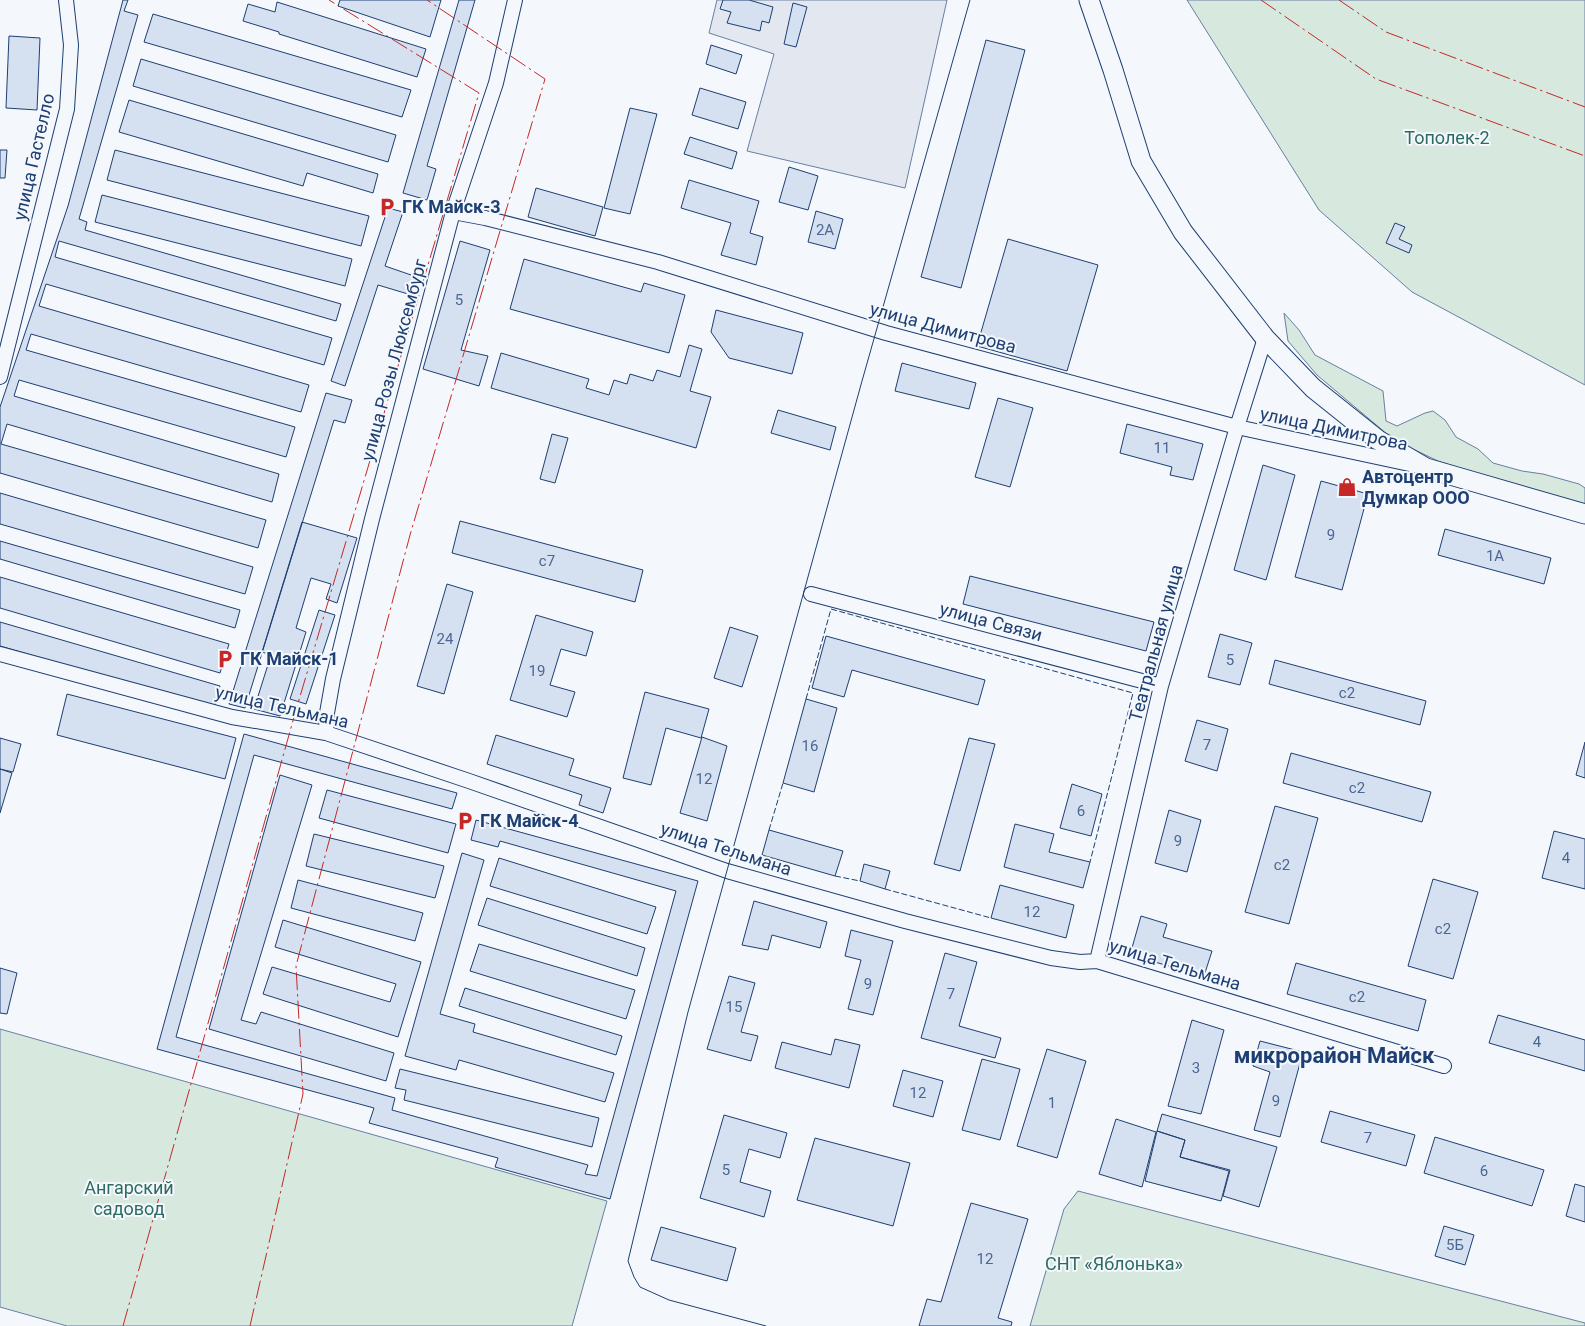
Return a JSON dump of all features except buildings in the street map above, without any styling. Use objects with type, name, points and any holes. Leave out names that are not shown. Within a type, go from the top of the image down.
[{"type":"street","name":"улица Гастелло","points":[[0,377],[67,109],[71,45],[66,0]]},
{"type":"street","name":"улица Розы Люксембург","points":[[326,733],[326,712],[333,678],[372,519],[453,212],[496,83],[515,0]]},
{"type":"street","points":[[1089,0],[1141,161],[1183,232],[1265,338],[1320,394],[1378,440],[1426,468],[1585,514]]},
{"type":"street","name":"улица Димитрова","points":[[453,212],[485,218],[658,262],[886,333],[1237,427],[1426,468]]},
{"type":"street","name":"Театральная улица","points":[[1097,961],[1162,686],[1237,427],[1265,338]]},
{"type":"street","name":"улица Связи","points":[[811,594],[1162,686]]},
{"type":"street","name":"улица Тельмана","points":[[0,654],[232,716],[326,733],[732,873],[905,921],[1051,958],[1080,962],[1097,961],[1444,1066]]},
{"type":"green space","name":"Тополек-2","points":[[1187,0],[1585,0],[1585,385],[1412,292],[1319,210]]},
{"type":"green space","points":[[1284,313],[1299,330],[1315,355],[1383,391],[1386,421],[1397,426],[1433,411],[1445,420],[1456,437],[1478,449],[1493,463],[1579,484],[1585,488],[1585,507],[1438,461],[1394,440],[1317,375],[1288,341]]},
{"type":"green space","name":"Ангарский садовод","points":[[0,1029],[607,1201],[572,1326],[67,1326],[0,1307]]},
{"type":"green space","name":"СНТ «Яблонька»","points":[[1078,1191],[1585,1323],[1585,1326],[1030,1326],[1064,1209]]},
{"type":"shaded area","points":[[717,0],[947,0],[905,188],[747,151],[774,54],[709,33]]},
{"type":"tram line","points":[[766,1326],[669,1300],[640,1287],[628,1261],[688,1012],[862,381],[970,0]]},
{"type":"fence","points":[[806,699],[831,609],[1133,693],[1090,862]]},
{"type":"fence","points":[[769,830],[783,783]]},
{"type":"fence","points":[[835,876],[860,881]]},
{"type":"fence","points":[[885,889],[991,918]]},
{"type":"power","points":[[123,1326],[296,710],[479,93],[329,0]]},
{"type":"power","points":[[250,1326],[303,1094],[296,966],[410,535],[545,79],[427,0]]},
{"type":"power","points":[[1261,0],[1376,79],[1585,156]]},
{"type":"power","points":[[1339,0],[1386,32],[1585,107]]},
{"type":"place","name":"ГК Майск-3","points":[[387,207]]},
{"type":"place","name":"Автоцентр Думкар ООО","points":[[1347,487]]},
{"type":"place","name":"ГК Майск-1","points":[[225,659]]},
{"type":"place","name":"ГК Майск-4","points":[[465,821]]},
{"type":"district","name":"микрорайон Майск","points":[[1334,1055]]}]
